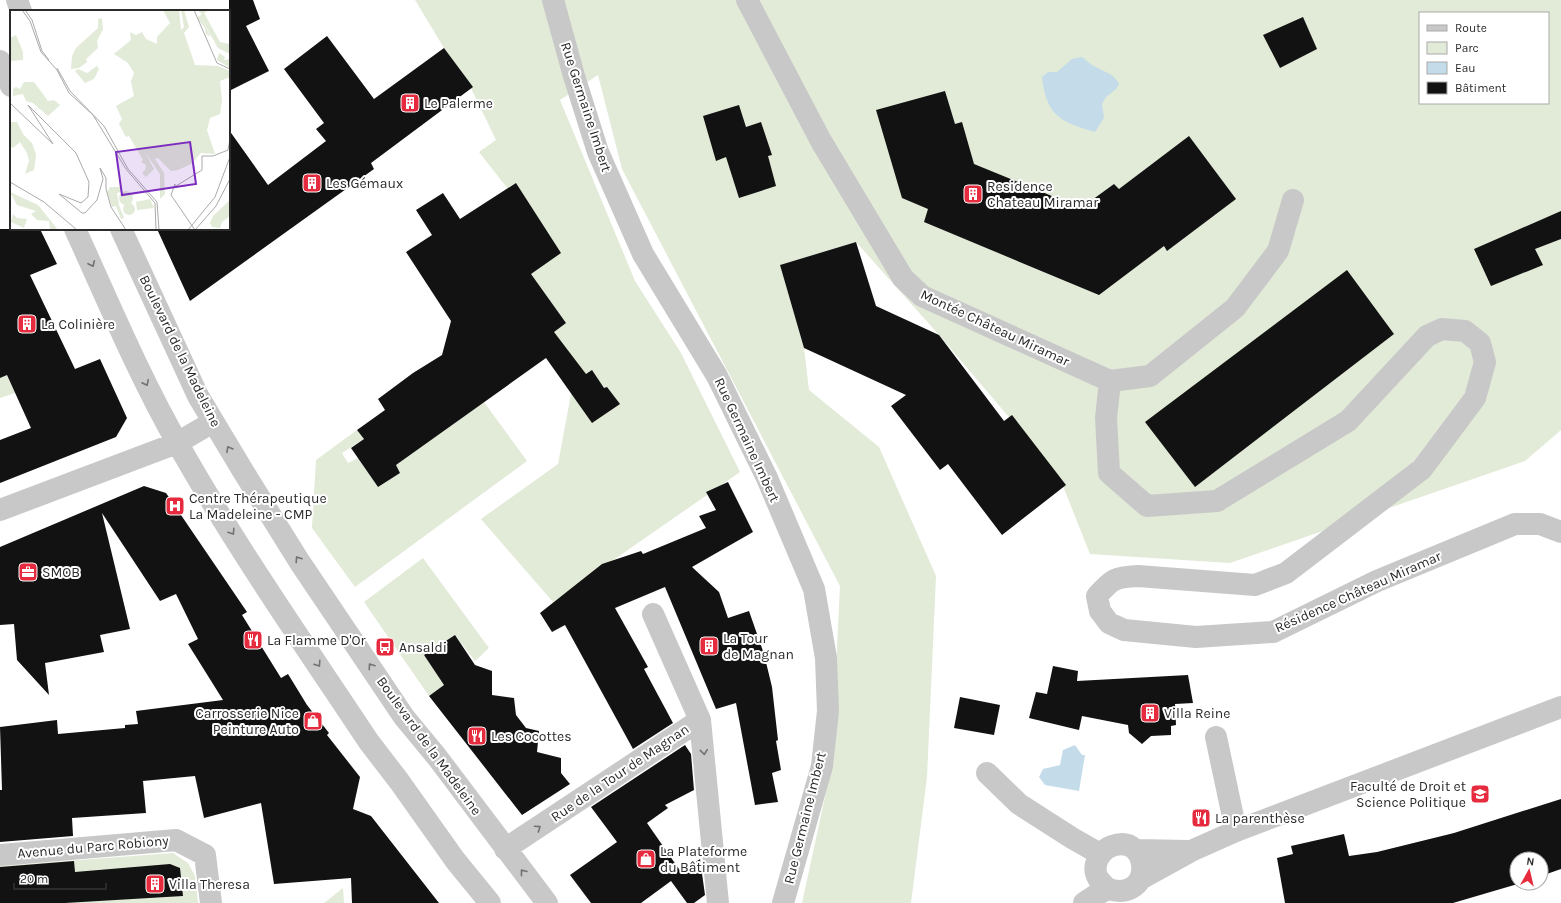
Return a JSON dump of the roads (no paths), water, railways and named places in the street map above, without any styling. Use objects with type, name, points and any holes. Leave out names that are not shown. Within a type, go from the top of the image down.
[{"type":"street","points":[[17,0],[21,10]]},
{"type":"street","name":"Rue Germaine Imbert","points":[[553,0],[574,76],[598,152],[640,247],[717,376],[767,478],[814,589],[826,658],[828,711],[822,766],[783,903]]},
{"type":"street","name":"Montée Château Miramar","points":[[747,0],[820,140],[903,278],[922,296],[1110,381]]},
{"type":"street","points":[[0,61],[10,84]]},
{"type":"street","points":[[1110,381],[1150,376],[1235,308],[1278,252],[1293,200]]},
{"type":"street","points":[[75,230],[147,384],[177,443],[207,494],[369,742],[399,781],[455,860],[490,903]]},
{"type":"street","name":"Boulevard de la Madeleine","points":[[121,230],[198,396],[235,459],[299,561],[404,717],[437,757],[547,903]]},
{"type":"street","name":"Résidence Château Miramar","points":[[1110,381],[1106,418],[1109,473],[1147,506],[1216,501],[1348,421],[1427,336],[1442,329],[1465,331],[1480,343],[1485,362],[1475,398],[1422,469],[1286,573],[1255,585],[1138,576],[1120,577],[1107,586],[1098,596],[1100,611],[1109,623],[1124,630],[1196,637],[1273,632],[1378,581],[1515,524],[1540,524],[1561,532]]},
{"type":"street","points":[[0,510],[177,443],[213,422]]},
{"type":"street","points":[[653,614],[700,720]]},
{"type":"street","points":[[1142,878],[1144,870],[1142,862],[1136,850],[1130,846],[1113,845],[1106,848],[1100,854],[1096,869],[1097,878],[1108,889],[1116,892],[1126,891],[1134,888],[1142,878],[1191,851],[1236,831],[1561,707]]},
{"type":"street","name":"Rue de la Tour de Magnan","points":[[505,849],[700,720],[718,903]]},
{"type":"street","points":[[1216,736],[1236,831]]},
{"type":"street","points":[[986,773],[1019,804],[1100,854]]},
{"type":"street","name":"Avenue du Parc Robiony","points":[[0,855],[176,840],[205,855],[211,903]]},
{"type":"street","points":[[1136,850],[1191,851]]},
{"type":"street","points":[[1084,903],[1108,889]]},
{"type":"water","points":[[1082,57],[1092,65],[1114,77],[1119,84],[1116,89],[1106,97],[1102,104],[1104,118],[1095,132],[1073,125],[1057,115],[1051,108],[1044,90],[1042,77],[1048,72],[1057,72],[1072,59]]},
{"type":"water","points":[[1075,745],[1082,755],[1085,755],[1079,791],[1045,785],[1039,777],[1043,769],[1060,765],[1063,750]]},
{"type":"place","name":"Le Palerme","points":[[410,103]]},
{"type":"place","name":"Les Gémaux","points":[[312,183]]},
{"type":"place","name":"Residence Chateau Miramar","points":[[973,194]]},
{"type":"place","name":"La Colinière","points":[[27,324]]},
{"type":"place","name":"Centre Thérapeutique La Madeleine - CMP","points":[[175,506]]},
{"type":"place","name":"SMOB","points":[[28,572]]},
{"type":"place","name":"La Flamme D'Or","points":[[253,640]]},
{"type":"place","name":"La Tour de Magnan","points":[[709,646]]},
{"type":"place","name":"Ansaldi","points":[[385,647]]},
{"type":"place","name":"Villa Reine","points":[[1150,713]]},
{"type":"place","name":"Carrosserie Nice Peinture Auto","points":[[313,721]]},
{"type":"place","name":"Les Cocottes","points":[[477,736]]},
{"type":"place","name":"Faculté de Droit et Science Politique","points":[[1480,794]]},
{"type":"place","name":"La parenthèse","points":[[1201,818]]},
{"type":"place","name":"La Plateforme du Bâtiment","points":[[646,859]]},
{"type":"place","name":"Villa Theresa","points":[[155,884]]}]
